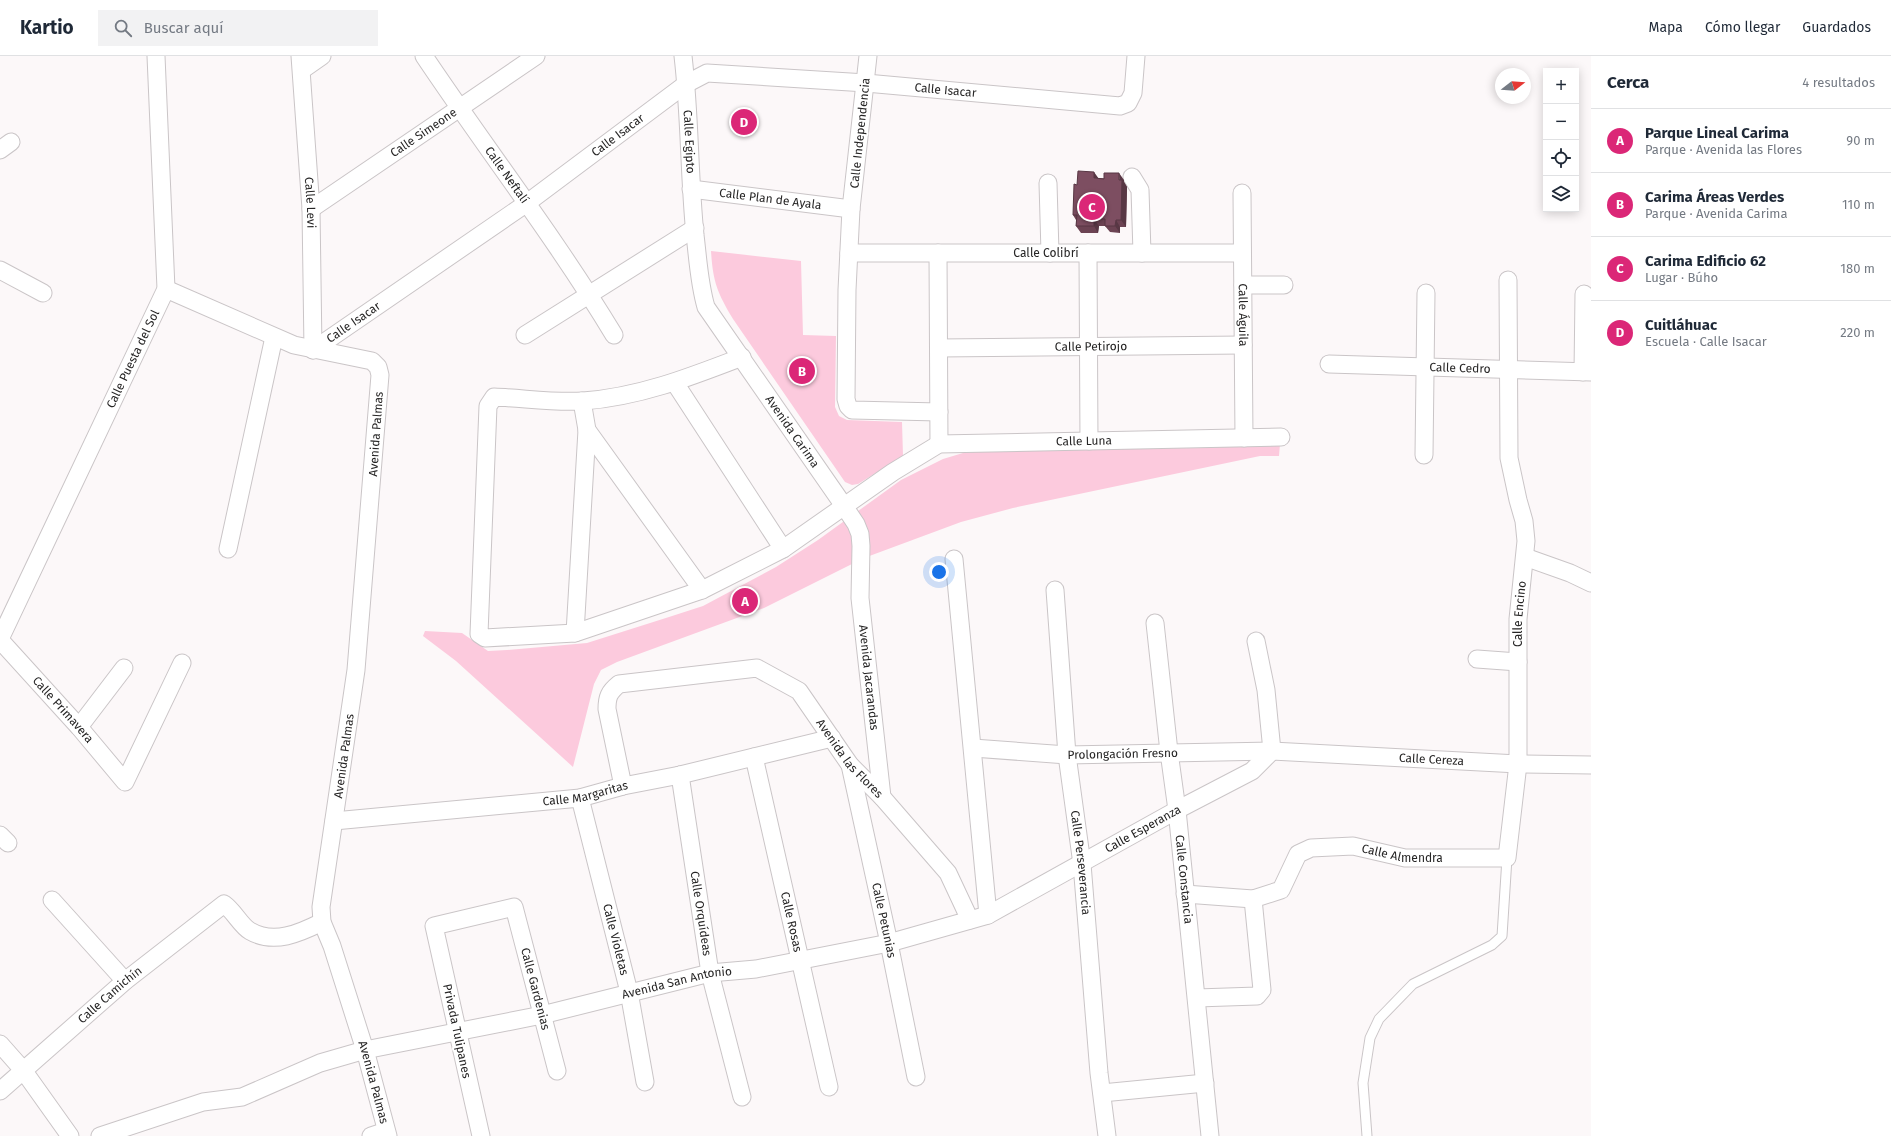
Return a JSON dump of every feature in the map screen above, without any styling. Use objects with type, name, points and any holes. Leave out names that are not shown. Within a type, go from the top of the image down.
[{"type":"street","name":"Calle Puesta del Sol","points":[[0,639],[11,613],[166,289],[156,56]]},
{"type":"street","points":[[301,63],[322,56]]},
{"type":"street","name":"Calle Neftalí","points":[[424,56],[458,108],[527,203],[589,294],[614,335]]},
{"type":"street","name":"Calle Simeone","points":[[311,209],[536,56]]},
{"type":"street","name":"Calle Egipto","points":[[683,56],[686,84],[690,189],[700,288],[706,307],[742,357]]},
{"type":"street","name":"Calle Independencia","points":[[868,56],[851,209],[847,290],[846,399],[848,406],[852,410],[939,412]]},
{"type":"street","name":"Calle Isacar","points":[[166,289],[274,337],[294,345],[313,350],[527,203],[686,84],[707,73],[866,83],[1120,106],[1128,103],[1133,94],[1136,56]]},
{"type":"street","name":"Calle Levi","points":[[301,63],[311,209],[313,350]]},
{"type":"street","points":[[1132,177],[1137,183],[1141,195],[1142,253]]},
{"type":"street","points":[[1048,183],[1050,253]]},
{"type":"street","name":"Calle Plan de Ayala","points":[[690,189],[851,209]]},
{"type":"street","name":"Calle Águila","points":[[1242,193],[1244,438]]},
{"type":"street","points":[[526,335],[694,228]]},
{"type":"street","name":"Calle Colibrí","points":[[849,253],[1242,253]]},
{"type":"street","points":[[742,357],[675,383],[629,394],[582,401],[494,397],[488,406],[479,634],[485,638],[574,633],[702,590],[783,549],[893,472],[939,444],[938,253]]},
{"type":"street","points":[[1088,253],[1089,441]]},
{"type":"street","points":[[0,270],[43,293]]},
{"type":"street","name":"Calle Encino","points":[[1507,858],[1518,764],[1518,619],[1526,541],[1524,521],[1509,458],[1508,280]]},
{"type":"street","points":[[1243,285],[1284,285]]},
{"type":"street","points":[[1424,455],[1426,293]]},
{"type":"street","points":[[1584,294],[1587,372]]},
{"type":"street","points":[[228,549],[274,337]]},
{"type":"street","name":"Calle Petirojo","points":[[939,348],[1243,345]]},
{"type":"street","name":"Avenida Palmas","points":[[313,350],[372,361],[378,367],[380,375],[356,670],[321,907],[322,922],[332,946],[365,1050],[382,1134]]},
{"type":"street","name":"Avenida Carima","points":[[742,357],[856,524],[860,534],[861,557]]},
{"type":"street","name":"Calle Cedro","points":[[1328,364],[1587,372]]},
{"type":"street","points":[[675,383],[783,549]]},
{"type":"street","points":[[574,633],[587,430],[582,401]]},
{"type":"street","points":[[587,430],[702,590]]},
{"type":"street","name":"Calle Luna","points":[[939,444],[1281,437]]},
{"type":"street","name":"Avenida Jacarandas","points":[[861,557],[860,598],[882,797]]},
{"type":"street","points":[[1525,557],[1570,573],[1591,583]]},
{"type":"street","points":[[954,559],[988,915]]},
{"type":"street","name":"Calle Perseverancia","points":[[1055,590],[1067,755],[1082,864],[1107,1136]]},
{"type":"street","name":"Calle Constancia","points":[[1155,623],[1177,810],[1210,1136]]},
{"type":"street","name":"Calle Primavera","points":[[0,639],[79,727],[125,782],[182,663]]},
{"type":"street","points":[[1256,641],[1266,690],[1272,751]]},
{"type":"street","points":[[1476,659],[1518,662]]},
{"type":"street","points":[[79,727],[124,668]]},
{"type":"street","name":"Avenida las Flores","points":[[623,786],[607,709],[607,698],[612,690],[619,684],[757,668],[799,691],[850,765],[882,797],[948,873],[970,920]]},
{"type":"street","name":"Calle Margaritas","points":[[334,821],[580,798],[623,786],[680,775],[832,738]]},
{"type":"street","name":"Prolongación Fresno","points":[[973,748],[1067,755],[1272,751]]},
{"type":"street","name":"Calle Cereza","points":[[1272,751],[1518,764],[1591,765]]},
{"type":"street","name":"Calle Esperanza","points":[[988,915],[1177,810],[1252,771],[1272,751]]},
{"type":"street","name":"Calle Rosas","points":[[754,757],[829,1087]]},
{"type":"street","name":"Calle Petunias","points":[[850,765],[889,943],[916,1077]]},
{"type":"street","name":"Calle Orquídeas","points":[[680,775],[710,973],[742,1097]]},
{"type":"street","name":"Calle Violetas","points":[[580,798],[629,992],[645,1082]]},
{"type":"street","name":"Calle Almendra","points":[[1253,899],[1281,890],[1298,854],[1311,848],[1353,846],[1405,858],[1507,858]]},
{"type":"street","points":[[1185,894],[1253,899],[1262,990],[1257,996],[1197,998]]},
{"type":"street","points":[[52,900],[125,981]]},
{"type":"street","name":"Calle Camichín","points":[[0,1091],[125,981],[224,904],[250,931],[268,936],[285,937],[322,922]]},
{"type":"street","name":"Privada Tulipanes","points":[[481,1136],[434,926],[514,907]]},
{"type":"street","name":"Calle Gardenias","points":[[514,907],[557,1071]]},
{"type":"street","name":"Avenida San Antonio","points":[[100,1136],[203,1102],[242,1097],[320,1063],[365,1050],[542,1015],[629,992],[710,973],[756,969],[889,943],[988,915]]},
{"type":"street","points":[[0,1044],[23,1070],[70,1136]]},
{"type":"street","points":[[1102,1093],[1205,1083]]},
{"type":"lane","name":"Calle Encino","points":[[1367,1136],[1363,1083],[1370,1038],[1379,1019],[1413,984],[1492,945],[1502,936],[1507,858]]},
{"type":"shaded area","points":[[711,251],[801,261],[803,335],[836,336],[835,407],[839,416],[847,420],[902,422],[903,456],[858,484],[852,485],[845,482],[733,319],[717,286],[713,271]]},
{"type":"shaded area","points":[[1245,444],[1280,444],[1279,456],[1260,456],[1013,508],[961,522],[864,558],[764,608],[617,662],[601,670],[594,684],[573,767],[456,661],[423,636],[425,631],[462,633],[488,651],[587,643],[703,606],[776,567],[818,540],[901,480],[943,459],[963,453],[1007,449],[1209,448]]},
{"type":"building","points":[[1078,171],[1094,172],[1094,178],[1104,179],[1104,173],[1119,173],[1119,180],[1122,180],[1121,220],[1116,220],[1115,226],[1105,226],[1105,219],[1094,219],[1094,226],[1076,226],[1077,215],[1073,215],[1074,184],[1077,185]]},
{"type":"place","name":"Cuitláhuac","points":[[744,122]]},
{"type":"place","name":"Carima Edificio 62","points":[[1092,207]]},
{"type":"place","name":"Carima Áreas Verdes","points":[[802,371]]},
{"type":"place","name":"Parque Lineal Carima","points":[[745,601]]}]
